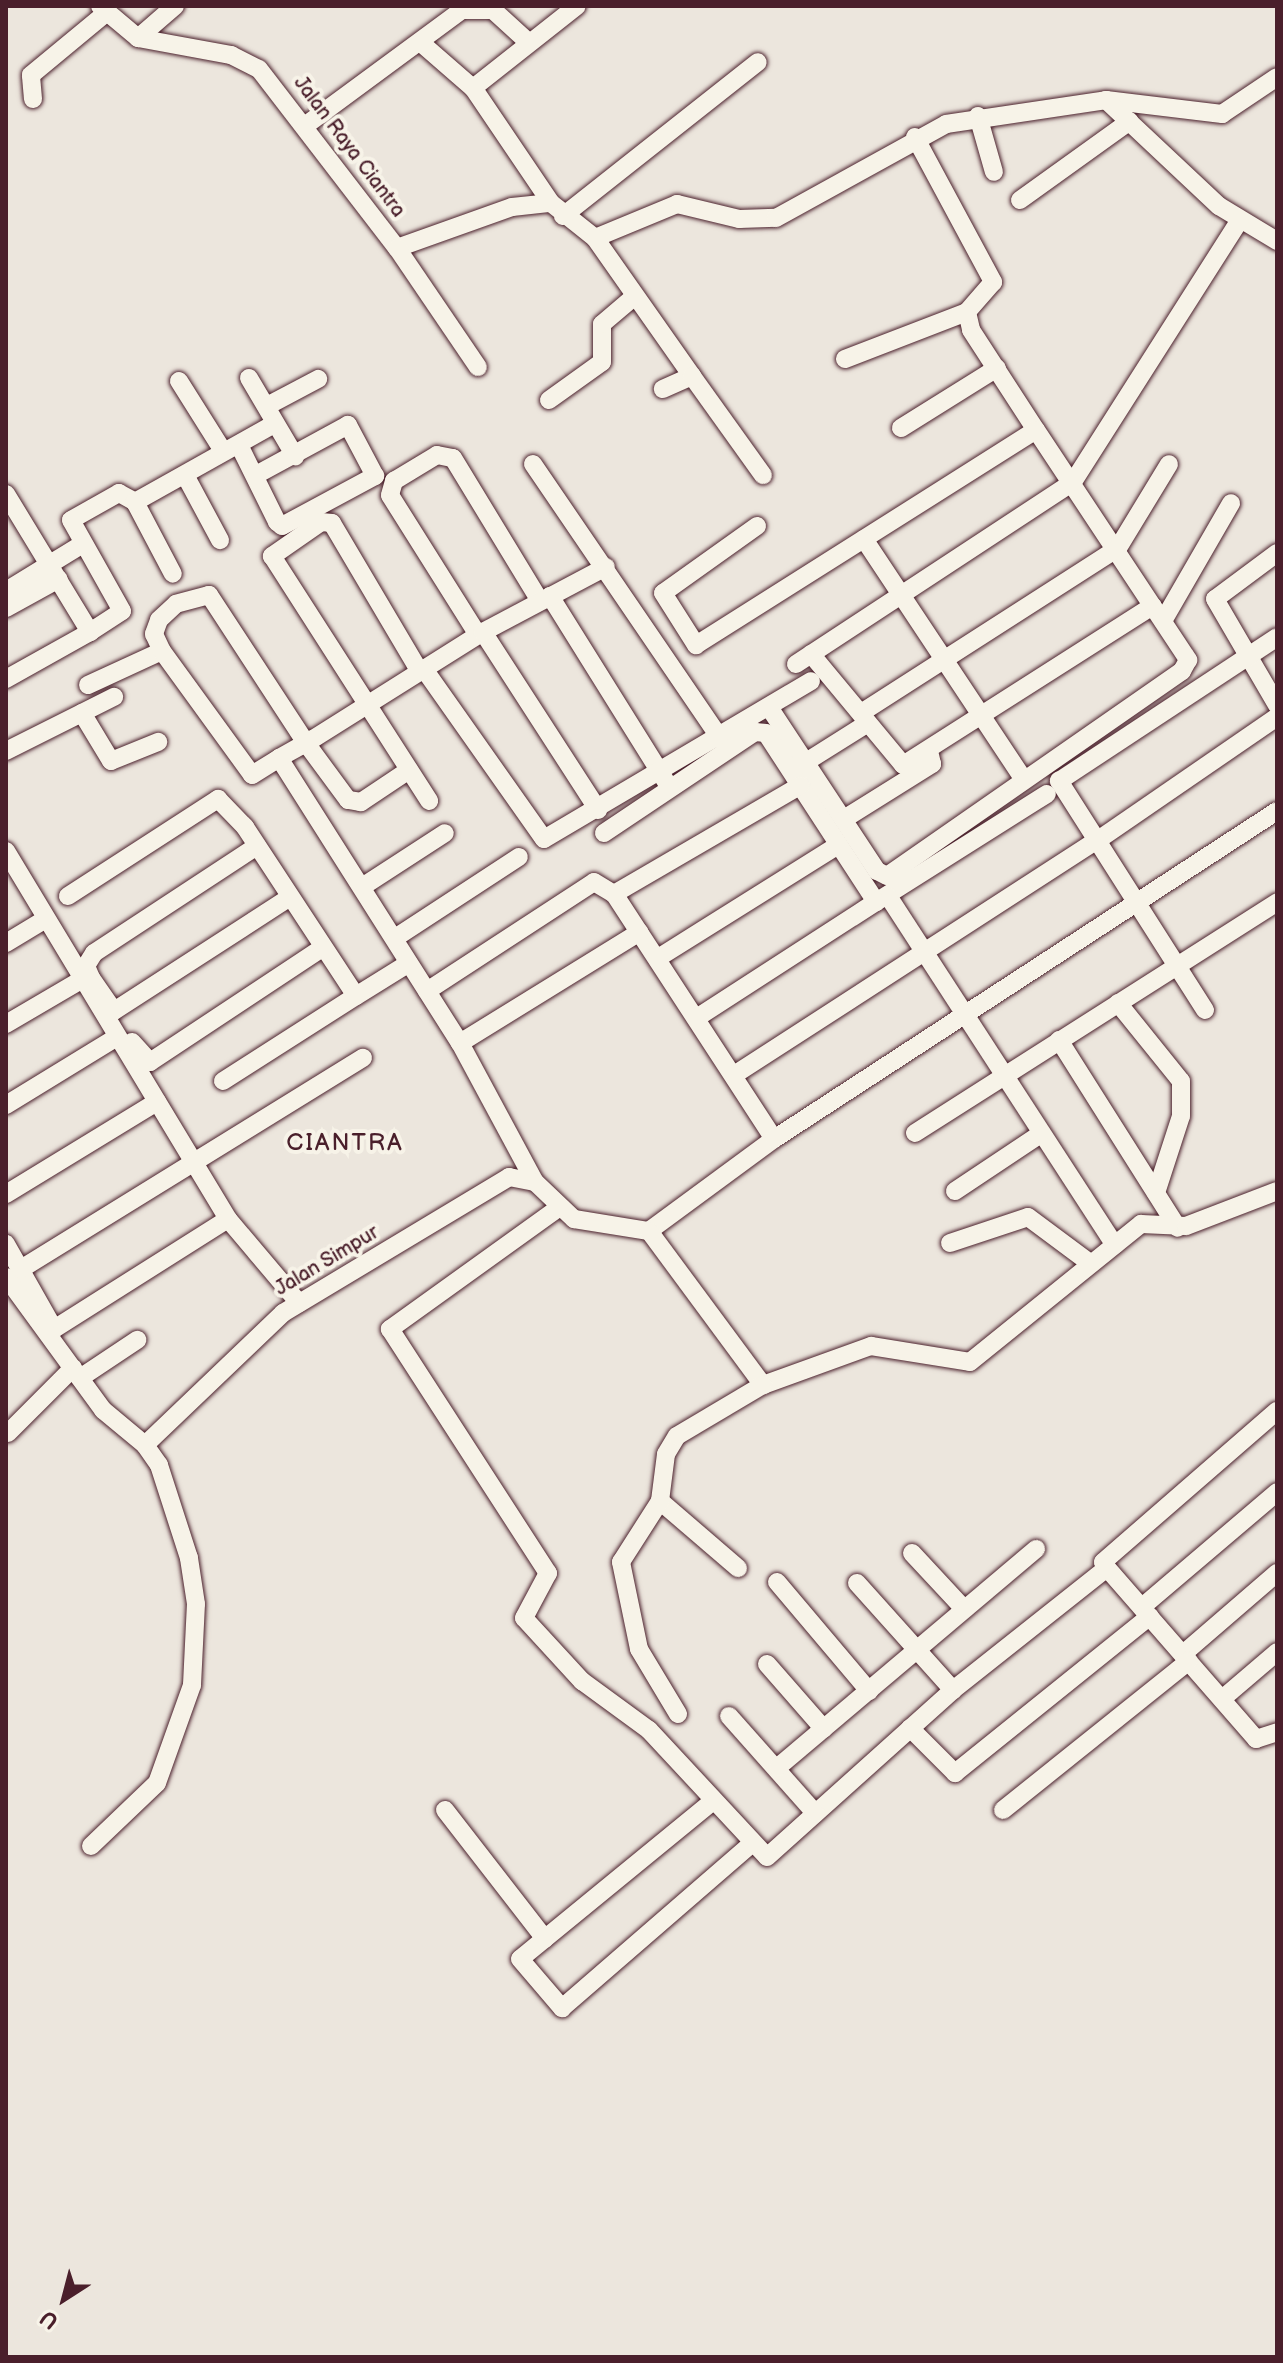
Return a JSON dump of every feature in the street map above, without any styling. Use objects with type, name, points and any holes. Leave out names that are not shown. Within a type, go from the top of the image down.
[{"type":"street","points":[[138,38],[175,6]]},
{"type":"street","points":[[306,125],[420,42],[477,6],[510,21],[527,41]]},
{"type":"street","points":[[473,88],[527,41],[577,6]]},
{"type":"street","points":[[33,99],[31,75],[103,10]]},
{"type":"street","name":"Jalan Raya Ciantra","points":[[103,10],[138,38],[246,60],[306,125],[397,248],[512,207],[557,209]]},
{"type":"street","points":[[420,42],[473,88],[557,209],[595,238],[763,475]]},
{"type":"street","points":[[557,209],[758,62]]},
{"type":"street","points":[[595,238],[677,204],[739,219],[776,218],[915,137],[978,116],[1106,100],[1222,114],[1277,77]]},
{"type":"street","points":[[1106,100],[1240,220],[1277,241]]},
{"type":"street","points":[[978,116],[994,172]]},
{"type":"street","points":[[1020,200],[1130,121]]},
{"type":"street","points":[[845,359],[945,314],[967,312],[993,282],[915,137]]},
{"type":"street","points":[[1231,503],[1158,613],[982,716],[929,751],[900,764],[864,718],[803,659],[903,599],[1073,482],[1240,220]]},
{"type":"street","points":[[397,248],[478,367]]},
{"type":"street","points":[[549,400],[602,362],[602,324],[635,296]]},
{"type":"street","points":[[429,801],[272,559],[321,522],[336,528],[422,670],[537,836],[552,837],[598,810],[758,732],[769,734],[801,785],[842,834],[877,871],[890,876],[1185,668],[1187,658],[1118,548],[1036,430],[967,312]]},
{"type":"street","points":[[901,428],[997,368]]},
{"type":"street","points":[[663,389],[692,376]]},
{"type":"street","points":[[249,378],[295,456]]},
{"type":"street","points":[[135,502],[231,448],[318,379]]},
{"type":"street","points":[[179,381],[256,475],[286,527],[375,476],[351,426],[256,475]]},
{"type":"street","points":[[757,526],[663,593],[696,645],[1036,430]]},
{"type":"street","points":[[598,810],[390,495],[394,481],[437,455],[453,458],[665,780]]},
{"type":"street","points":[[533,464],[721,740]]},
{"type":"street","points":[[806,762],[941,658],[1118,548],[1169,464]]},
{"type":"street","points":[[185,475],[220,540]]},
{"type":"street","points":[[6,679],[123,614],[81,545],[73,517],[123,492],[135,502],[173,574]]},
{"type":"street","points":[[6,494],[90,632]]},
{"type":"street","points":[[864,539],[1024,780]]},
{"type":"street","points":[[6,591],[81,545]]},
{"type":"street","points":[[1277,553],[1215,599],[1277,705]]},
{"type":"street","points":[[409,770],[353,802],[306,743],[207,594],[159,620],[154,634],[162,651],[245,774],[306,743],[480,633],[606,567]]},
{"type":"street","points":[[6,608],[59,579]]},
{"type":"street","points":[[1205,1010],[1139,902],[1095,841],[1061,777],[1277,637]]},
{"type":"street","points":[[88,685],[162,651]]},
{"type":"street","points":[[604,833],[665,780],[811,681]]},
{"type":"street","points":[[6,751],[114,697]]},
{"type":"street","points":[[770,709],[806,762],[842,834],[882,899],[923,955],[1039,1135],[1115,1245]]},
{"type":"street","points":[[82,713],[111,761],[158,742]]},
{"type":"street","points":[[734,1075],[923,955],[1277,717]]},
{"type":"street","points":[[658,958],[842,834],[932,764],[929,751]]},
{"type":"street","points":[[279,758],[365,885],[409,963],[460,1043],[535,1182],[557,1209],[582,1221],[649,1231],[774,1139],[1277,811]]},
{"type":"street","points":[[614,894],[801,785]]},
{"type":"street","points":[[698,1017],[1047,794]]},
{"type":"street","points":[[68,896],[216,799],[228,803],[321,949],[356,996]]},
{"type":"street","points":[[365,885],[445,833]]},
{"type":"street","points":[[257,846],[90,957],[87,969],[150,1062],[321,949]]},
{"type":"street","points":[[7,857],[194,1158],[228,1219],[299,1303]]},
{"type":"street","points":[[395,938],[519,857]]},
{"type":"street","points":[[427,991],[594,882],[614,894],[698,1017],[774,1139]]},
{"type":"street","points":[[114,1011],[289,898]]},
{"type":"street","points":[[915,1133],[1277,902]]},
{"type":"street","points":[[6,943],[44,920]]},
{"type":"street","points":[[460,1043],[640,932]]},
{"type":"street","points":[[223,1081],[409,963]]},
{"type":"street","points":[[6,1024],[81,980]]},
{"type":"street","points":[[1118,1003],[1181,1081],[1181,1116],[1156,1193]]},
{"type":"street","points":[[6,1105],[117,1037]]},
{"type":"street","points":[[1059,1040],[1178,1228]]},
{"type":"street","points":[[14,1273],[194,1158],[363,1058]]},
{"type":"street","points":[[6,1194],[157,1102]]},
{"type":"street","points":[[955,1191],[1039,1135]]},
{"type":"street","name":"Jalan Simpur","points":[[145,1445],[299,1303],[480,1191],[518,1176],[535,1182]]},
{"type":"street","points":[[678,1714],[639,1649],[620,1569],[660,1501],[666,1454],[677,1436],[763,1385],[871,1346],[970,1362],[1090,1263],[1145,1223],[1178,1228],[1250,1198],[1273,1201]]},
{"type":"street","points":[[557,1209],[390,1329],[548,1573],[524,1618],[582,1681],[649,1730],[751,1844],[767,1857],[953,1690],[1107,1568]]},
{"type":"street","points":[[950,1243],[1028,1217],[1090,1263]]},
{"type":"street","points":[[14,1273],[54,1329],[228,1219]]},
{"type":"street","points":[[649,1231],[763,1385]]},
{"type":"street","points":[[6,1244],[14,1273],[76,1373],[103,1410],[145,1445],[159,1465],[189,1558],[196,1604],[192,1685],[157,1783],[91,1846]]},
{"type":"street","points":[[8,1433],[76,1373],[137,1340]]},
{"type":"street","points":[[1277,1411],[1103,1562],[1256,1739],[1277,1732]]},
{"type":"street","points":[[910,1728],[955,1773],[1146,1612],[1277,1492]]},
{"type":"street","points":[[660,1501],[738,1568]]},
{"type":"street","points":[[778,1767],[1036,1549]]},
{"type":"street","points":[[912,1553],[964,1609]]},
{"type":"street","points":[[1003,1810],[1186,1657],[1277,1573]]},
{"type":"street","points":[[777,1582],[869,1691]]},
{"type":"street","points":[[857,1583],[953,1690]]},
{"type":"street","points":[[1222,1699],[1277,1652]]},
{"type":"street","points":[[767,1664],[824,1729]]},
{"type":"street","points":[[729,1716],[778,1767],[815,1813]]},
{"type":"street","points":[[713,1801],[520,1959],[562,2008],[751,1844]]},
{"type":"street","points":[[445,1810],[545,1939]]},
{"type":"district","name":"CIANTRA","points":[[345,1143]]}]
